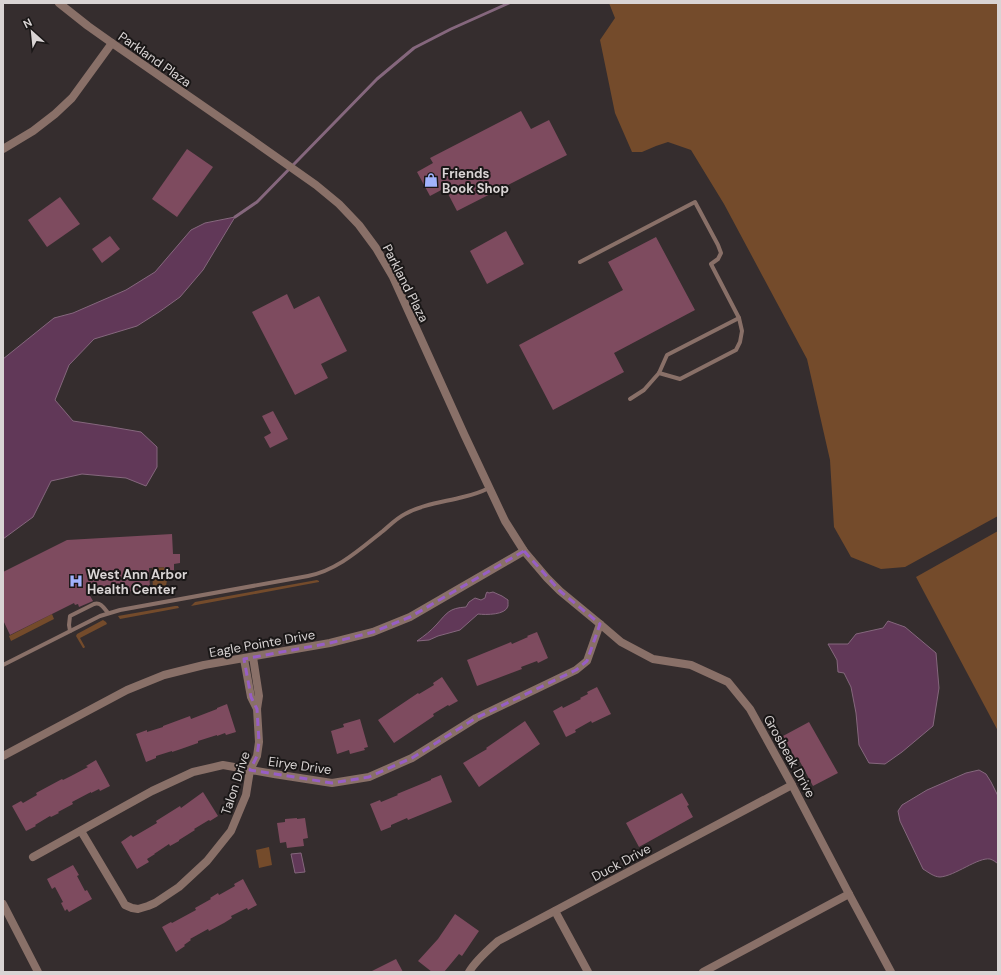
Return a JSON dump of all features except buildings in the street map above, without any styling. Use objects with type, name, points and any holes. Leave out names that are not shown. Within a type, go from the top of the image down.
[{"type":"street","name":"Parkland Plaza","points":[[59,3],[88,26],[330,196],[348,213],[368,237],[393,277],[505,521],[524,551],[547,578],[560,591],[600,624]]},
{"type":"street","points":[[3,149],[28,135],[55,114],[72,98],[112,43]]},
{"type":"street","name":"Eagle Pointe Drive","points":[[3,756],[126,690],[164,675],[204,665],[330,643],[373,632],[410,617],[524,551]]},
{"type":"street","name":"Eirye Drive","points":[[33,857],[152,791],[193,772],[223,765],[332,783],[369,777],[412,758],[476,718],[576,670],[587,661],[600,624]]},
{"type":"street","name":"Grosbeak Drive","points":[[600,624],[621,642],[653,659],[691,665],[728,682],[750,709],[891,972]]},
{"type":"street","name":"Talon Drive","points":[[81,831],[125,905],[132,908],[148,906],[180,887],[207,861],[231,831],[246,795],[250,770],[258,756],[259,742],[257,709],[259,696],[253,657]]},
{"type":"street","name":"Talon Drive","points":[[244,659],[251,697],[257,709]]},
{"type":"street","name":"Duck Drive","points":[[469,972],[486,951],[498,941],[792,785]]},
{"type":"street","points":[[703,972],[849,894]]},
{"type":"street","points":[[3,904],[38,972]]},
{"type":"street","points":[[555,911],[588,972]]},
{"type":"lane","points":[[580,262],[695,202],[721,253],[718,259],[711,264],[739,318],[742,331],[740,342],[736,350],[680,379],[659,373]]},
{"type":"lane","points":[[630,399],[644,390],[659,373],[667,355],[739,318]]},
{"type":"lane","points":[[3,664],[108,613],[323,572],[334,567],[357,552],[404,514],[415,509],[473,495],[489,488]]},
{"type":"lane","points":[[70,631],[70,616],[94,604],[97,603],[102,605],[108,613]]},
{"type":"highlighted area","points":[[524,551],[560,591],[600,624],[587,661],[576,670],[476,718],[412,758],[369,777],[332,783],[250,770],[257,756],[259,742],[257,709],[251,697],[244,659],[330,643],[373,632],[410,617]]},
{"type":"shaded area","points":[[609,3],[998,3],[998,516],[905,567],[881,569],[851,557],[834,527],[830,460],[807,359],[724,204],[691,150],[668,142],[642,152],[632,152],[615,113],[600,40],[615,18]]},
{"type":"shaded area","points":[[235,217],[203,270],[180,297],[137,326],[94,339],[69,365],[55,400],[73,421],[141,432],[157,447],[157,467],[146,486],[126,478],[82,474],[51,481],[33,517],[3,539],[3,359],[54,318],[73,313],[126,290],[155,272],[191,230],[205,223]]},
{"type":"shaded area","points":[[998,531],[998,731],[916,577]]},
{"type":"shaded area","points":[[166,567],[166,586],[153,589],[152,568]]},
{"type":"shaded area","points":[[317,580],[319,582],[191,606],[195,602]]},
{"type":"shaded area","points":[[487,592],[493,592],[508,600],[508,606],[504,611],[495,614],[478,614],[460,630],[429,640],[417,641],[449,612],[466,607],[469,602],[475,598],[481,600],[485,598]]},
{"type":"shaded area","points":[[178,606],[179,608],[120,619],[118,616]]},
{"type":"shaded area","points":[[52,614],[54,619],[11,641],[9,636]]},
{"type":"shaded area","points":[[103,620],[107,624],[80,638],[85,647],[83,648],[76,636],[77,634]]},
{"type":"shaded area","points":[[888,621],[905,627],[936,653],[939,688],[933,726],[885,764],[869,763],[859,745],[856,713],[851,687],[844,673],[838,672],[837,660],[828,644],[848,644],[856,634],[883,628]]},
{"type":"shaded area","points":[[979,770],[986,774],[998,796],[998,864],[990,859],[985,859],[946,876],[938,877],[933,875],[923,869],[900,821],[898,811],[902,805],[927,790],[966,773]]},
{"type":"shaded area","points":[[269,847],[272,865],[259,868],[256,850]]},
{"type":"shaded area","points":[[301,853],[305,872],[295,873],[291,854]]},
{"type":"waterway","points":[[235,217],[257,202],[377,79],[414,48],[451,29],[509,3]]},
{"type":"place","name":"Friends Book Shop","points":[[431,180]]},
{"type":"place","name":"West Ann Arbor Health Center","points":[[76,581]]}]
